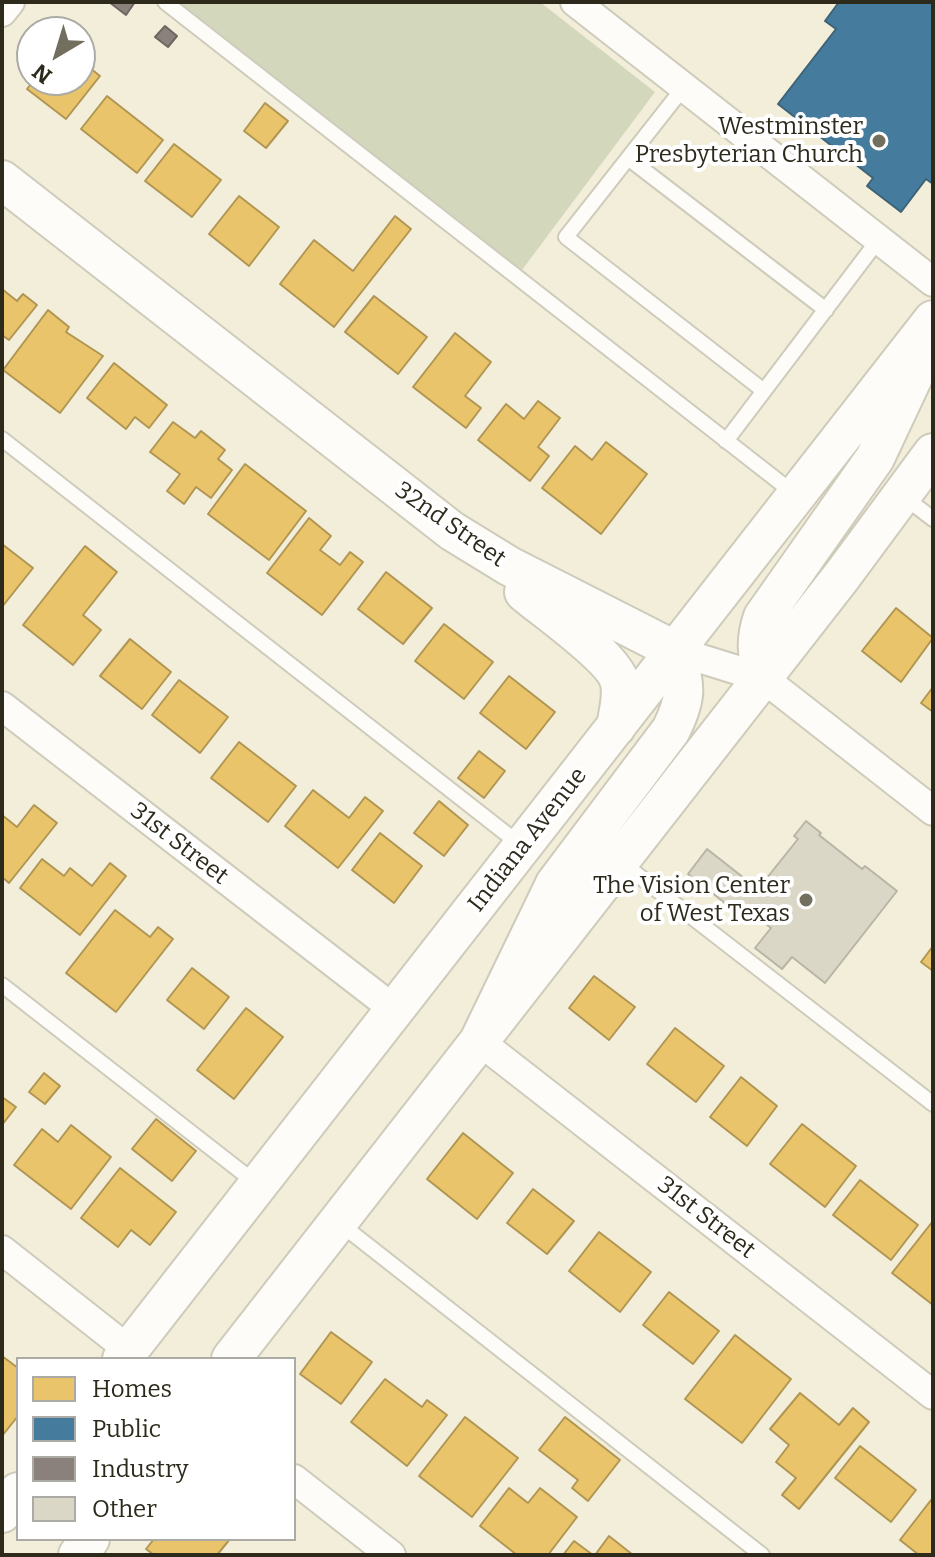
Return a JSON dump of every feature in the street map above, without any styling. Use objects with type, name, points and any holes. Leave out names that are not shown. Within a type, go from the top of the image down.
[{"type":"main road","name":"32nd Street","points":[[2,180],[452,531],[523,573],[676,651]]},
{"type":"main road","name":"Indiana Avenue","points":[[126,1354],[933,320]]},
{"type":"main road","points":[[763,678],[756,650],[757,633],[763,617],[875,458],[933,336]]},
{"type":"main road","points":[[233,1357],[763,678],[933,453]]},
{"type":"main road","points":[[452,531],[610,663],[620,682],[616,727]]},
{"type":"main road","points":[[479,1041],[555,884],[671,730],[683,706],[685,689],[676,651]]},
{"type":"main road","points":[[2,1513],[16,1495]]},
{"type":"street","points":[[2,12],[10,2]]},
{"type":"street","points":[[575,2],[933,282]]},
{"type":"street","name":"32nd Street","points":[[676,651],[763,678],[933,811]]},
{"type":"street","name":"31st Street","points":[[2,706],[395,1010]]},
{"type":"street","name":"31st Street","points":[[479,1041],[933,1395]]},
{"type":"street","points":[[2,1250],[126,1354]]},
{"type":"street","points":[[296,1481],[391,1555]]},
{"type":"lane","points":[[165,2],[796,495]]},
{"type":"lane","points":[[684,87],[566,237],[764,391]]},
{"type":"lane","points":[[628,158],[826,310]]},
{"type":"lane","points":[[726,441],[879,239]]},
{"type":"lane","points":[[2,439],[522,847]]},
{"type":"lane","points":[[903,495],[933,519]]},
{"type":"lane","points":[[620,861],[933,1104]]},
{"type":"lane","points":[[2,985],[258,1184]]},
{"type":"lane","points":[[338,1222],[762,1555]]},
{"type":"green space","points":[[179,2],[540,2],[655,92],[522,270]]},
{"type":"building: Homes","points":[[36,96],[84,96],[66,119]]},
{"type":"building: Homes","points":[[107,96],[163,140],[137,173],[81,129]]},
{"type":"building: Homes","points":[[265,103],[288,121],[266,148],[244,131]]},
{"type":"building: Homes","points":[[174,144],[221,180],[192,217],[145,181]]},
{"type":"building: Homes","points":[[239,196],[279,227],[249,266],[209,234]]},
{"type":"building: Homes","points":[[395,216],[411,229],[334,327],[280,284],[314,240],[353,271]]},
{"type":"building: Homes","points":[[2,289],[17,301],[23,294],[37,305],[9,340],[2,335]]},
{"type":"building: Homes","points":[[374,296],[427,337],[398,374],[345,332]]},
{"type":"building: Homes","points":[[48,310],[69,327],[66,332],[103,356],[60,413],[3,370]]},
{"type":"building: Homes","points":[[455,333],[491,362],[465,396],[481,408],[466,428],[413,387]]},
{"type":"building: Homes","points":[[114,363],[167,405],[149,428],[135,417],[126,429],[87,398]]},
{"type":"building: Homes","points":[[538,401],[560,418],[538,447],[549,456],[530,481],[478,440],[506,404],[524,419]]},
{"type":"building: Homes","points":[[173,422],[195,438],[201,431],[225,450],[218,459],[232,470],[211,498],[196,487],[184,504],[167,491],[180,474],[150,452]]},
{"type":"building: Homes","points":[[606,442],[647,474],[601,534],[542,488],[575,446],[592,460]]},
{"type":"building: Homes","points":[[245,464],[306,511],[269,560],[208,514]]},
{"type":"building: Homes","points":[[309,518],[331,536],[320,550],[340,565],[350,552],[363,562],[322,615],[267,573]]},
{"type":"building: Homes","points":[[2,544],[33,568],[2,607]]},
{"type":"building: Homes","points":[[85,546],[117,572],[83,615],[101,630],[73,665],[23,625]]},
{"type":"building: Homes","points":[[386,572],[432,608],[403,644],[358,609]]},
{"type":"building: Homes","points":[[896,608],[933,638],[901,682],[862,651]]},
{"type":"building: Homes","points":[[444,624],[493,662],[464,699],[415,661]]},
{"type":"building: Homes","points":[[130,639],[171,672],[142,709],[100,676]]},
{"type":"building: Homes","points":[[509,676],[555,712],[526,749],[480,713]]},
{"type":"building: Homes","points":[[179,680],[228,717],[200,753],[152,715]]},
{"type":"building: Homes","points":[[933,687],[933,712],[921,703]]},
{"type":"building: Homes","points":[[239,742],[296,786],[268,822],[211,778]]},
{"type":"building: Homes","points":[[479,751],[505,771],[484,798],[458,778]]},
{"type":"building: Homes","points":[[313,790],[349,818],[365,797],[383,811],[338,868],[285,826]]},
{"type":"building: Homes","points":[[439,801],[468,825],[444,856],[414,833]]},
{"type":"building: Homes","points":[[34,805],[57,823],[9,883],[2,877],[2,815],[17,827]]},
{"type":"building: Homes","points":[[380,833],[422,866],[394,903],[352,870]]},
{"type":"building: Homes","points":[[42,859],[64,876],[70,868],[92,886],[110,863],[126,876],[80,935],[20,888]]},
{"type":"building: Homes","points":[[115,910],[150,937],[158,927],[173,939],[116,1012],[66,973]]},
{"type":"building: Homes","points":[[933,946],[933,971],[921,962]]},
{"type":"building: Homes","points":[[192,968],[229,997],[204,1029],[167,1000]]},
{"type":"building: Homes","points":[[594,976],[635,1007],[609,1040],[569,1008]]},
{"type":"building: Homes","points":[[246,1008],[283,1037],[234,1099],[197,1070]]},
{"type":"building: Homes","points":[[675,1028],[724,1066],[696,1102],[647,1064]]},
{"type":"building: Homes","points":[[44,1073],[60,1086],[45,1104],[29,1092]]},
{"type":"building: Homes","points":[[741,1077],[777,1106],[747,1146],[710,1117]]},
{"type":"building: Homes","points":[[2,1097],[16,1107],[2,1125]]},
{"type":"building: Homes","points":[[156,1119],[196,1151],[172,1181],[132,1149]]},
{"type":"building: Homes","points":[[802,1124],[856,1166],[825,1207],[770,1164]]},
{"type":"building: Homes","points":[[71,1125],[111,1157],[71,1209],[14,1165],[42,1129],[58,1142]]},
{"type":"building: Homes","points":[[463,1133],[513,1173],[477,1219],[427,1179]]},
{"type":"building: Homes","points":[[120,1168],[176,1212],[150,1245],[131,1230],[118,1247],[81,1218]]},
{"type":"building: Homes","points":[[860,1180],[918,1225],[891,1260],[833,1215]]},
{"type":"building: Homes","points":[[533,1189],[574,1221],[547,1254],[507,1223]]},
{"type":"building: Homes","points":[[933,1221],[933,1305],[892,1273]]},
{"type":"building: Homes","points":[[599,1232],[651,1272],[620,1312],[569,1271]]},
{"type":"building: Homes","points":[[669,1292],[719,1331],[693,1364],[643,1325]]},
{"type":"building: Homes","points":[[331,1332],[372,1362],[341,1404],[300,1374]]},
{"type":"building: Homes","points":[[735,1335],[791,1379],[742,1443],[685,1399]]},
{"type":"building: Homes","points":[[2,1356],[16,1366],[16,1418],[2,1436]]},
{"type":"building: Homes","points":[[385,1379],[422,1407],[427,1400],[447,1415],[407,1466],[351,1422]]},
{"type":"building: Homes","points":[[800,1393],[839,1425],[853,1408],[869,1422],[799,1509],[782,1495],[796,1478],[776,1462],[789,1445],[770,1429]]},
{"type":"building: Homes","points":[[465,1417],[518,1458],[472,1517],[419,1476]]},
{"type":"building: Homes","points":[[565,1417],[620,1460],[588,1501],[572,1488],[578,1480],[539,1450]]},
{"type":"building: Homes","points":[[860,1446],[916,1490],[891,1522],[835,1478]]},
{"type":"building: Homes","points":[[509,1488],[528,1503],[540,1488],[577,1517],[548,1555],[517,1555],[480,1526]]},
{"type":"building: Homes","points":[[931,1500],[933,1555],[919,1555],[900,1540]]},
{"type":"building: Homes","points":[[609,1536],[633,1555],[595,1555]]},
{"type":"building: Homes","points":[[152,1541],[228,1541],[217,1555],[154,1555],[146,1549]]},
{"type":"building: Homes","points":[[574,1541],[593,1555],[563,1555]]},
{"type":"building: Public","name":"Westminster Presbyterian Church","points":[[839,2],[933,2],[933,184],[926,179],[901,212],[867,186],[873,178],[778,104],[836,29],[825,21]]},
{"type":"building: Industry","points":[[109,2],[135,2],[126,15]]},
{"type":"building: Industry","points":[[165,26],[177,36],[168,47],[155,37]]},
{"type":"building: Other","name":"The Vision Center of West Texas","points":[[806,821],[862,869],[865,866],[897,891],[825,983],[792,957],[782,969],[755,948],[771,928],[745,908],[740,915],[688,874],[707,849],[758,889],[798,839],[794,836]]},
{"type":"place","name":"Westminster Presbyterian Church","points":[[879,141]]},
{"type":"place","name":"The Vision Center of West Texas","points":[[806,900]]}]
